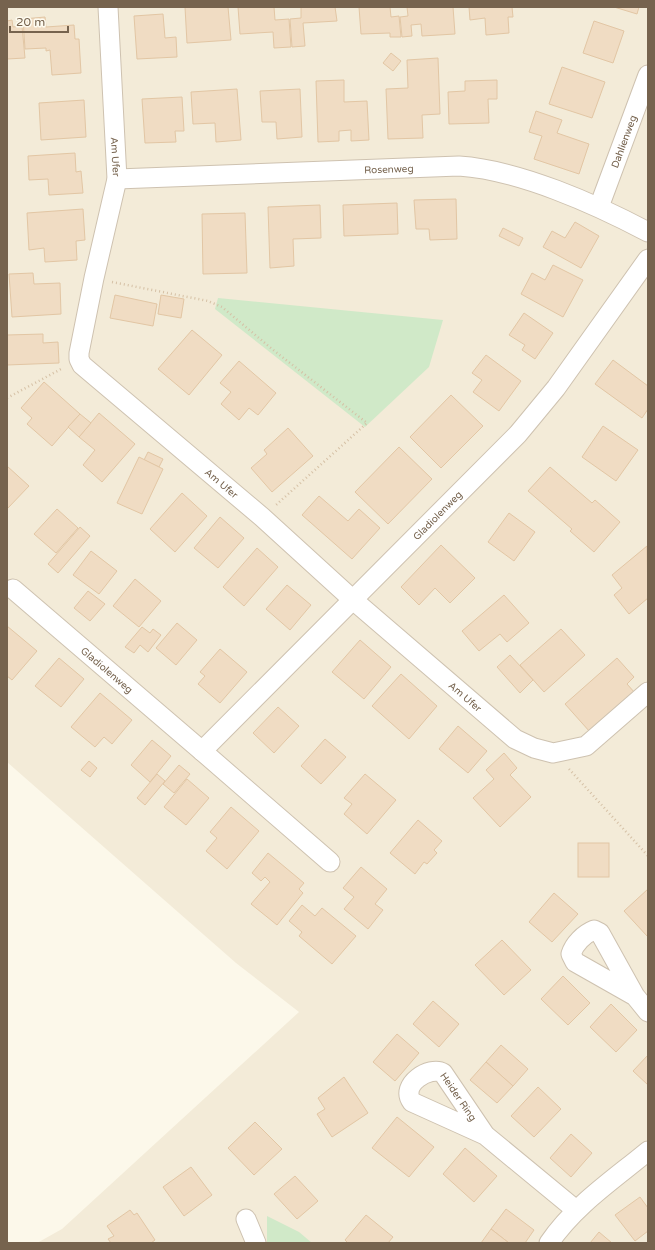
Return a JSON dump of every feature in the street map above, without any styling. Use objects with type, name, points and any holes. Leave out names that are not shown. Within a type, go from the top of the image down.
[{"type":"street","name":"Am Ufer","points":[[108,7],[117,179],[94,278],[79,359],[82,365],[262,517],[352,599],[515,739],[534,748],[554,753],[586,746],[648,692]]},
{"type":"street","name":"Dahlienweg","points":[[599,207],[648,75]]},
{"type":"street","name":"Rosenweg","points":[[117,179],[465,166],[493,170],[527,180],[599,207],[648,232]]},
{"type":"street","name":"Gladiolenweg","points":[[202,751],[518,434],[556,388],[648,259]]},
{"type":"street","name":"Gladiolenweg","points":[[13,589],[330,862]]},
{"type":"street","points":[[635,996],[648,1012]]},
{"type":"street","points":[[485,1135],[576,1210]]},
{"type":"street","points":[[549,1243],[576,1210],[610,1180],[648,1151]]},
{"type":"street","points":[[246,1219],[256,1243]]},
{"type":"path","points":[[94,278],[208,301],[222,307],[272,349],[367,423],[262,517]]},
{"type":"path","points":[[7,398],[79,359]]},
{"type":"path","points":[[554,753],[648,856]]},
{"type":"shaded area","points":[[7,7],[648,7],[648,1243],[37,1243],[62,1229],[299,1012],[236,963],[7,762]]},
{"type":"green space","points":[[218,298],[443,320],[429,367],[365,427],[215,309]]},
{"type":"green space","points":[[267,1216],[299,1232],[312,1243],[267,1243]]},
{"type":"building","points":[[185,7],[228,7],[231,40],[187,43]]},
{"type":"building","points":[[238,7],[274,7],[275,20],[289,19],[291,47],[274,48],[273,32],[240,34]]},
{"type":"building","points":[[301,7],[335,7],[337,21],[303,23],[305,46],[292,47],[290,19],[301,18]]},
{"type":"building","points":[[359,7],[390,7],[391,17],[399,16],[401,37],[390,37],[390,33],[361,34]]},
{"type":"building","points":[[407,7],[453,7],[455,34],[422,36],[421,24],[411,25],[412,36],[402,37],[400,17],[408,16]]},
{"type":"building","points":[[469,7],[512,7],[513,17],[508,17],[509,33],[486,35],[485,18],[470,20]]},
{"type":"building","points":[[614,7],[639,7],[637,14]]},
{"type":"building","points":[[163,14],[165,38],[176,37],[177,57],[137,59],[134,16]]},
{"type":"building","points":[[45,17],[46,27],[74,25],[75,39],[79,39],[81,73],[52,75],[50,50],[46,51],[46,48],[25,49],[23,19]]},
{"type":"building","points":[[12,20],[13,27],[22,26],[25,58],[7,59],[7,21]]},
{"type":"building","points":[[594,21],[624,31],[613,63],[583,53]]},
{"type":"building","points":[[391,53],[401,61],[393,71],[383,63]]},
{"type":"building","points":[[438,58],[440,114],[422,115],[423,138],[388,139],[386,89],[408,88],[407,60]]},
{"type":"building","points":[[562,67],[605,82],[592,118],[549,104]]},
{"type":"building","points":[[344,80],[344,102],[367,101],[369,140],[351,141],[351,130],[339,131],[339,141],[318,142],[316,81]]},
{"type":"building","points":[[497,80],[497,99],[488,99],[489,123],[449,124],[448,92],[465,91],[465,81]]},
{"type":"building","points":[[237,89],[241,140],[216,142],[215,123],[193,124],[191,92]]},
{"type":"building","points":[[300,89],[302,137],[277,139],[276,122],[262,122],[260,91]]},
{"type":"building","points":[[182,97],[184,131],[175,131],[176,142],[145,143],[142,99]]},
{"type":"building","points":[[84,100],[86,137],[41,140],[39,103]]},
{"type":"building","points":[[536,111],[562,120],[557,133],[589,144],[579,174],[534,159],[542,136],[529,132]]},
{"type":"building","points":[[75,153],[76,172],[81,171],[83,193],[49,195],[48,179],[29,180],[28,156]]},
{"type":"building","points":[[456,199],[457,239],[430,240],[429,229],[416,229],[414,200]]},
{"type":"building","points":[[397,203],[398,234],[344,236],[343,205]]},
{"type":"building","points":[[320,205],[321,238],[293,239],[294,266],[270,268],[268,207]]},
{"type":"building","points":[[83,209],[85,240],[76,241],[77,260],[45,262],[44,248],[29,250],[27,213]]},
{"type":"building","points":[[245,213],[247,273],[203,274],[202,214]]},
{"type":"building","points":[[575,222],[599,236],[581,268],[543,247],[552,231],[565,238]]},
{"type":"building","points":[[503,228],[523,238],[519,246],[499,236]]},
{"type":"building","points":[[553,265],[583,280],[563,317],[521,294],[532,273],[545,280]]},
{"type":"building","points":[[33,273],[34,284],[60,283],[61,314],[12,317],[9,274]]},
{"type":"building","points":[[115,295],[157,304],[153,326],[110,318]]},
{"type":"building","points":[[161,295],[184,299],[181,318],[158,314]]},
{"type":"building","points":[[524,313],[553,333],[535,359],[522,350],[525,345],[509,335]]},
{"type":"building","points":[[192,330],[222,355],[189,395],[158,369]]},
{"type":"building","points":[[43,334],[43,343],[58,342],[59,363],[7,365],[7,335]]},
{"type":"building","points":[[486,355],[521,381],[499,411],[473,392],[482,380],[472,373]]},
{"type":"building","points":[[613,360],[648,386],[648,409],[642,418],[595,384]]},
{"type":"building","points":[[239,361],[276,393],[258,415],[249,408],[239,420],[221,404],[231,392],[220,383]]},
{"type":"building","points":[[44,382],[80,414],[52,446],[27,424],[32,418],[21,408]]},
{"type":"building","points":[[451,395],[483,426],[441,468],[410,437]]},
{"type":"building","points":[[99,413],[135,444],[102,482],[83,465],[95,450],[79,437]]},
{"type":"building","points":[[80,414],[91,423],[79,437],[68,427]]},
{"type":"building","points":[[603,426],[638,450],[616,481],[582,457]]},
{"type":"building","points":[[288,428],[313,456],[272,492],[251,468],[267,454],[264,450]]},
{"type":"building","points":[[399,447],[432,479],[388,524],[355,492]]},
{"type":"building","points":[[148,452],[163,459],[159,467],[144,460]]},
{"type":"building","points":[[139,457],[163,469],[142,514],[117,503]]},
{"type":"building","points":[[7,466],[29,486],[8,508],[7,508]]},
{"type":"building","points":[[550,467],[592,503],[595,500],[620,522],[594,552],[570,531],[572,529],[528,491]]},
{"type":"building","points":[[182,493],[207,516],[175,552],[150,529]]},
{"type":"building","points":[[319,496],[348,521],[359,509],[380,528],[352,559],[302,515]]},
{"type":"building","points":[[57,509],[78,528],[56,553],[34,534]]},
{"type":"building","points":[[509,513],[535,532],[514,561],[488,542]]},
{"type":"building","points":[[220,517],[244,538],[218,568],[194,548]]},
{"type":"building","points":[[80,527],[90,536],[58,573],[48,564]]},
{"type":"building","points":[[441,545],[475,578],[450,603],[435,588],[419,605],[401,587]]},
{"type":"building","points":[[647,546],[648,598],[629,614],[614,595],[622,588],[612,575]]},
{"type":"building","points":[[257,548],[278,567],[244,606],[223,587]]},
{"type":"building","points":[[91,551],[117,571],[99,594],[73,575]]},
{"type":"building","points":[[135,579],[161,601],[139,627],[113,606]]},
{"type":"building","points":[[287,585],[311,605],[290,630],[266,609]]},
{"type":"building","points":[[88,591],[105,604],[90,621],[74,608]]},
{"type":"building","points":[[504,595],[529,623],[507,642],[500,634],[479,651],[462,631]]},
{"type":"building","points":[[177,623],[197,640],[176,665],[156,648]]},
{"type":"building","points":[[7,626],[37,651],[12,680],[7,676]]},
{"type":"building","points":[[142,627],[150,633],[153,629],[161,635],[148,652],[140,645],[134,653],[125,647]]},
{"type":"building","points":[[561,629],[585,655],[544,692],[520,665]]},
{"type":"building","points":[[360,640],[391,667],[364,699],[332,672]]},
{"type":"building","points":[[220,649],[247,672],[220,703],[198,684],[205,676],[200,672]]},
{"type":"building","points":[[510,655],[533,680],[520,693],[497,667]]},
{"type":"building","points":[[59,658],[84,679],[61,707],[35,686]]},
{"type":"building","points":[[617,658],[634,677],[627,684],[635,693],[590,732],[565,704]]},
{"type":"building","points":[[401,674],[437,706],[409,739],[372,706]]},
{"type":"building","points":[[100,693],[132,720],[112,744],[104,737],[95,747],[71,727]]},
{"type":"building","points":[[278,707],[299,726],[274,753],[253,733]]},
{"type":"building","points":[[458,726],[487,751],[468,773],[439,749]]},
{"type":"building","points":[[325,739],[346,757],[321,784],[301,766]]},
{"type":"building","points":[[152,740],[171,756],[150,782],[131,765]]},
{"type":"building","points":[[504,753],[517,768],[510,775],[531,797],[500,827],[473,798],[494,779],[486,770]]},
{"type":"building","points":[[89,761],[97,768],[90,777],[81,770]]},
{"type":"building","points":[[179,765],[190,774],[174,793],[163,784]]},
{"type":"building","points":[[157,774],[165,781],[145,805],[137,798]]},
{"type":"building","points":[[365,774],[396,800],[367,834],[344,814],[352,804],[344,798]]},
{"type":"building","points":[[187,779],[209,798],[186,825],[164,807]]},
{"type":"building","points":[[231,807],[259,831],[227,869],[206,851],[217,838],[210,832]]},
{"type":"building","points":[[418,820],[442,841],[434,850],[437,853],[427,864],[424,862],[415,874],[390,853]]},
{"type":"building","points":[[578,843],[609,843],[609,877],[578,877]]},
{"type":"building","points":[[268,853],[304,883],[299,889],[303,893],[277,925],[251,904],[270,882],[265,877],[261,881],[252,873]]},
{"type":"building","points":[[361,867],[387,889],[375,904],[383,910],[368,929],[344,909],[354,897],[343,888]]},
{"type":"building","points":[[648,889],[648,934],[647,936],[624,911]]},
{"type":"building","points":[[554,893],[578,914],[552,942],[529,922]]},
{"type":"building","points":[[302,905],[315,916],[322,908],[356,936],[332,964],[299,936],[302,932],[289,921]]},
{"type":"building","points":[[502,940],[531,970],[504,995],[475,965]]},
{"type":"building","points":[[563,976],[590,1003],[568,1025],[541,999]]},
{"type":"building","points":[[433,1001],[459,1024],[439,1047],[413,1024]]},
{"type":"building","points":[[611,1004],[637,1030],[616,1052],[590,1027]]},
{"type":"building","points":[[397,1034],[419,1053],[395,1081],[373,1062]]},
{"type":"building","points":[[501,1045],[528,1069],[513,1086],[486,1062]]},
{"type":"building","points":[[648,1055],[648,1085],[633,1071]]},
{"type":"building","points":[[486,1062],[513,1086],[497,1103],[470,1080]]},
{"type":"building","points":[[344,1077],[368,1113],[332,1137],[317,1114],[325,1109],[318,1098]]},
{"type":"building","points":[[538,1087],[561,1109],[534,1137],[511,1116]]},
{"type":"building","points":[[397,1117],[434,1147],[409,1177],[372,1148]]},
{"type":"building","points":[[255,1122],[282,1149],[254,1175],[228,1148]]},
{"type":"building","points":[[571,1134],[592,1153],[571,1177],[550,1158]]},
{"type":"building","points":[[465,1148],[497,1176],[474,1202],[443,1174]]},
{"type":"building","points":[[191,1167],[212,1195],[184,1216],[163,1187]]},
{"type":"building","points":[[295,1176],[318,1201],[297,1219],[274,1194]]},
{"type":"building","points":[[640,1197],[648,1208],[648,1231],[635,1241],[615,1215]]},
{"type":"building","points":[[506,1209],[534,1230],[525,1243],[509,1243],[491,1229]]},
{"type":"building","points":[[130,1210],[134,1215],[137,1213],[155,1240],[151,1243],[111,1243],[108,1239],[114,1236],[107,1226]]},
{"type":"building","points":[[366,1215],[393,1237],[388,1243],[348,1243],[345,1240]]},
{"type":"building","points":[[491,1229],[509,1243],[481,1243]]},
{"type":"building","points":[[599,1232],[612,1243],[590,1243]]}]
